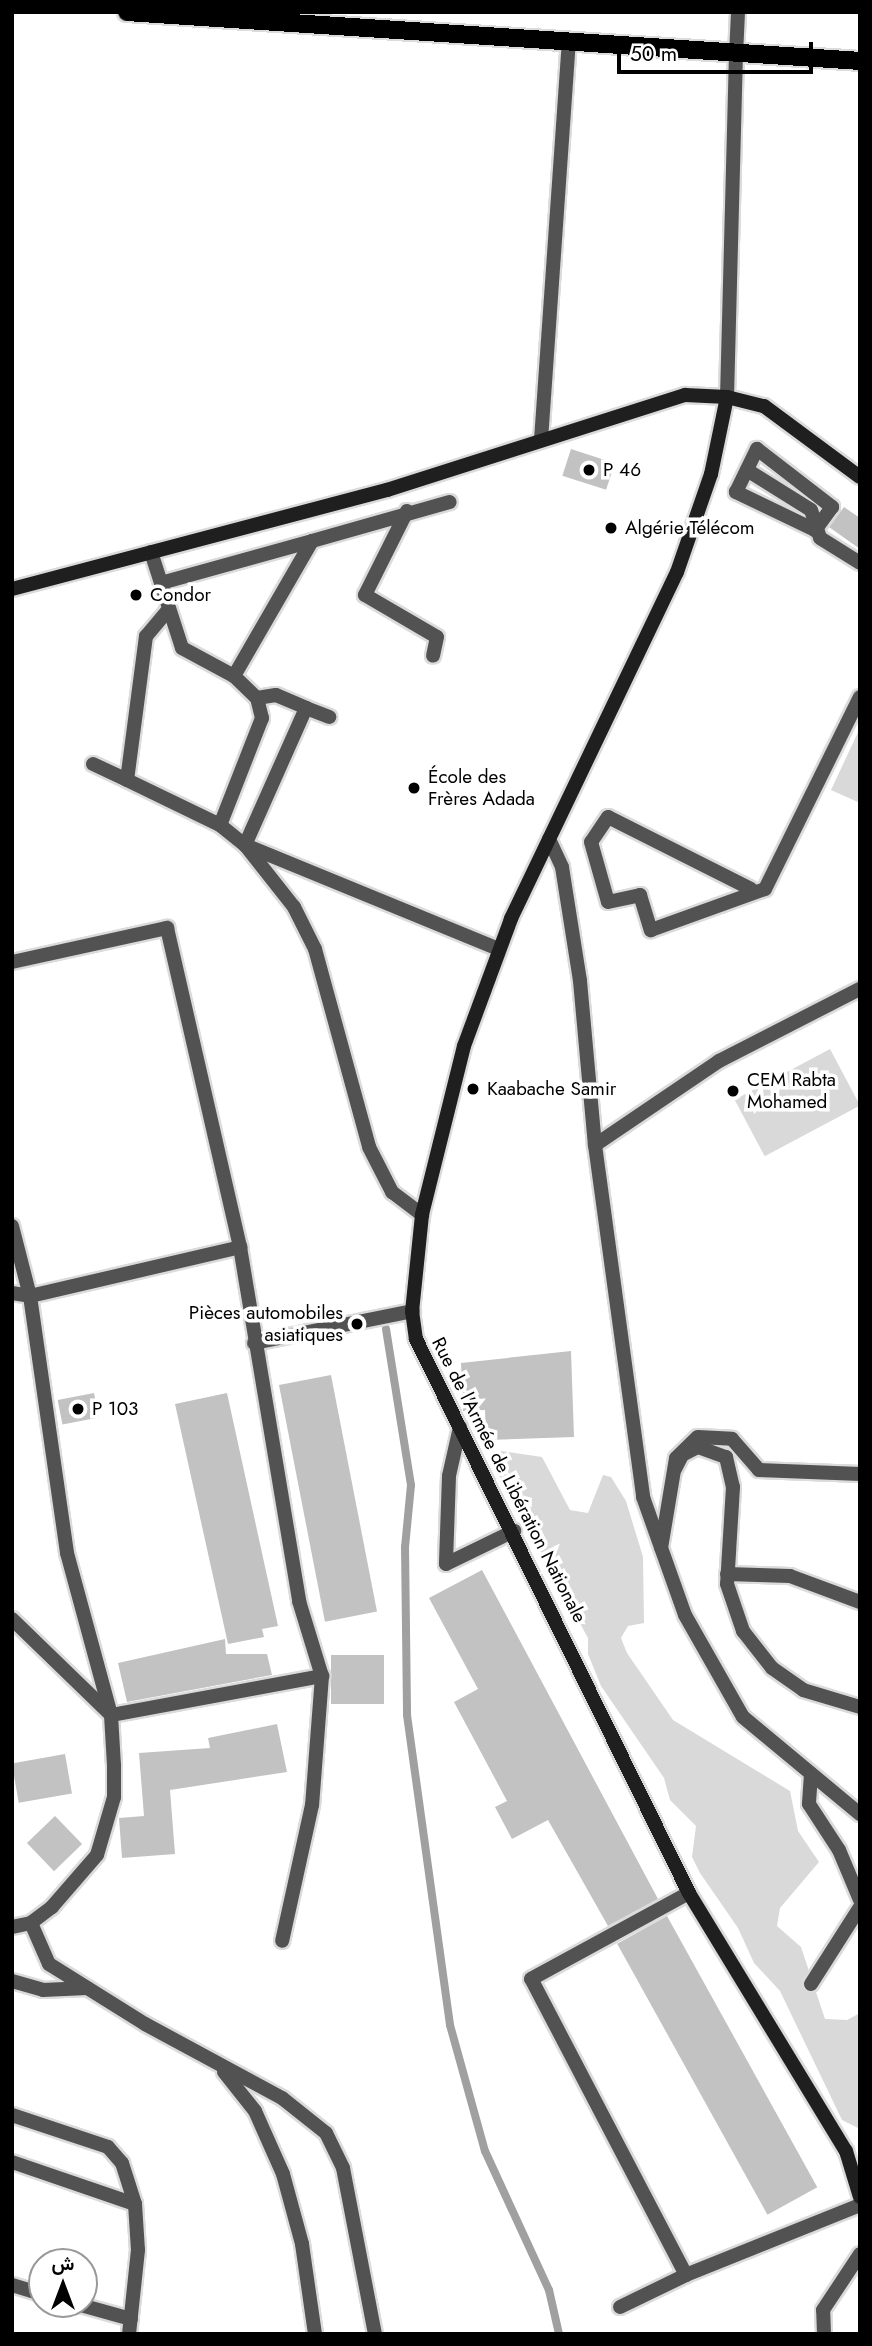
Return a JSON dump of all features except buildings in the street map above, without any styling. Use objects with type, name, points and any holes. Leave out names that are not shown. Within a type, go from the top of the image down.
[{"type":"main road","points":[[127,12],[569,44],[860,61]]},
{"type":"main road","points":[[12,589],[387,490],[667,399],[727,397],[764,406],[860,477]]},
{"type":"main road","name":"Rue de l'Armée de Libération Nationale","points":[[727,397],[711,474],[677,572],[498,949],[464,1046],[422,1215],[408,1312],[416,1339],[514,1531],[689,1893],[846,2151],[860,2197]]},
{"type":"street","points":[[727,397],[738,12]]},
{"type":"street","points":[[541,440],[569,44]]},
{"type":"street","points":[[815,530],[832,507],[757,449],[736,492],[815,530],[860,562]]},
{"type":"street","points":[[747,470],[811,510],[815,530]]},
{"type":"street","points":[[161,583],[312,541],[407,511],[450,502]]},
{"type":"street","points":[[407,511],[365,596],[437,637],[433,656]]},
{"type":"street","points":[[234,676],[312,541]]},
{"type":"street","points":[[150,552],[182,648],[234,676],[257,698],[261,718],[220,825]]},
{"type":"street","points":[[127,780],[146,636],[169,609]]},
{"type":"street","points":[[257,698],[276,695],[330,717]]},
{"type":"street","points":[[751,889],[608,817],[591,842],[608,902],[640,895],[651,930],[751,889],[765,889],[860,697]]},
{"type":"street","points":[[245,845],[306,708]]},
{"type":"street","points":[[93,764],[220,825],[245,845],[294,907],[315,949],[369,1147],[392,1192],[422,1215]]},
{"type":"street","points":[[549,839],[562,867],[580,981],[595,1145],[643,1497],[661,1549],[712,1669],[743,1717],[860,1814]]},
{"type":"street","points":[[245,845],[498,949]]},
{"type":"street","points":[[12,962],[167,928],[240,1247],[299,1601],[323,1676],[312,1805],[282,1941]]},
{"type":"street","points":[[595,1145],[719,1060],[860,989]]},
{"type":"street","points":[[12,1226],[30,1296],[67,1553],[111,1714],[114,1797],[97,1855],[77,1882],[31,1923],[12,1927]]},
{"type":"street","points":[[12,1293],[30,1296],[240,1247]]},
{"type":"street","points":[[254,1343],[408,1312]]},
{"type":"street","points":[[460,1427],[449,1476],[446,1564],[514,1531]]},
{"type":"street","points":[[661,1549],[675,1469],[686,1444],[713,1434],[732,1439],[760,1470],[860,1474]]},
{"type":"street","points":[[675,1469],[682,1455],[698,1447],[719,1451],[731,1466],[727,1574],[743,1631],[772,1668],[827,1701],[860,1707]]},
{"type":"street","points":[[727,1574],[790,1576],[860,1602]]},
{"type":"street","points":[[12,1619],[111,1714]]},
{"type":"street","points":[[111,1714],[323,1676]]},
{"type":"street","points":[[811,1774],[809,1804],[839,1850],[860,1900]]},
{"type":"street","points":[[686,2275],[531,1979],[689,1893]]},
{"type":"street","points":[[811,1984],[860,1907]]},
{"type":"street","points":[[31,1923],[49,1964],[215,2062],[282,2098],[326,2133],[343,2168],[375,2334]]},
{"type":"street","points":[[12,1981],[43,1990],[88,1988]]},
{"type":"street","points":[[215,2062],[255,2111],[282,2174],[302,2244],[315,2334]]},
{"type":"street","points":[[12,2115],[108,2147],[122,2163],[135,2204],[130,2327],[98,2313]]},
{"type":"street","points":[[12,2162],[135,2204]]},
{"type":"street","points":[[621,2307],[686,2275],[860,2205]]},
{"type":"street","points":[[824,2334],[823,2310],[860,2254]]},
{"type":"shaded area","points":[[860,728],[860,803],[831,790]]},
{"type":"shaded area","points":[[830,1049],[860,1106],[765,1156],[735,1100]]},
{"type":"shaded area","points":[[501,1451],[542,1457],[570,1510],[588,1513],[603,1475],[611,1477],[626,1501],[643,1557],[644,1623],[628,1626],[621,1638],[627,1653],[673,1720],[790,1791],[798,1831],[819,1862],[780,1908],[777,1926],[801,1947],[825,2019],[847,2020],[860,2013],[860,2129],[842,2120],[780,1991],[754,1963],[738,1928],[700,1873],[692,1857],[696,1826],[670,1800],[664,1778],[601,1686],[588,1654],[588,1638],[499,1475],[495,1460]]},
{"type":"waterway","points":[[386,1329],[411,1485],[405,1547],[407,1715],[450,2025],[485,2151],[549,2290],[559,2334]]},
{"type":"place","name":"P 46","points":[[589,470]]},
{"type":"place","name":"Algérie Télécom","points":[[611,528]]},
{"type":"place","name":"Condor","points":[[136,595]]},
{"type":"place","name":"École des Frères Adada","points":[[414,788]]},
{"type":"place","name":"Kaabache Samir","points":[[473,1089]]},
{"type":"place","name":"CEM Rabta Mohamed","points":[[733,1091]]},
{"type":"place","name":"Pièces automobiles asiatiques","points":[[357,1324]]},
{"type":"place","name":"P 103","points":[[78,1409]]}]
